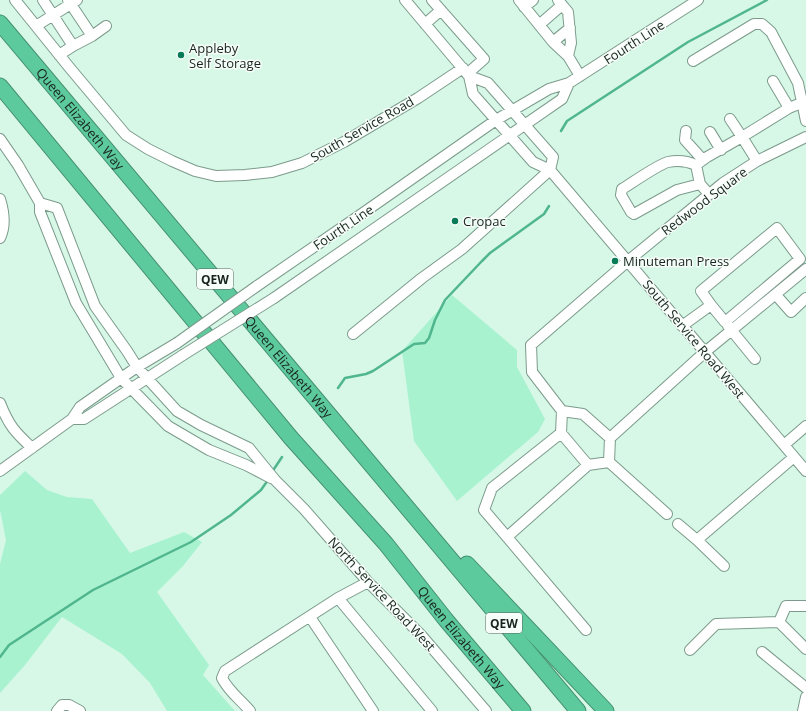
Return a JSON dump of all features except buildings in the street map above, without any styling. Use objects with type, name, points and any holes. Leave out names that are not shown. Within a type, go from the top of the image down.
[{"type":"highway","name":"Queen Elizabeth Way","points":[[0,23],[578,711]]},
{"type":"highway","name":"Queen Elizabeth Way","points":[[0,86],[291,438],[386,544],[446,620],[523,711]]},
{"type":"highway","points":[[430,535],[460,558],[606,711]]},
{"type":"highway","points":[[446,620],[511,711]]},
{"type":"street","name":"South Service Road","points":[[15,0],[126,135],[148,149],[172,161],[195,171],[216,176],[272,172],[302,163],[344,142],[418,98],[466,73],[484,59],[441,10]]},
{"type":"street","points":[[43,0],[73,46]]},
{"type":"street","points":[[353,334],[422,278],[462,249],[550,170],[553,157],[488,83],[466,73],[405,0]]},
{"type":"street","points":[[425,24],[441,10],[432,0]]},
{"type":"street","points":[[533,0],[522,4],[553,42],[568,56],[580,76]]},
{"type":"street","name":"Fourth Line","points":[[569,83],[562,99],[274,298],[146,378],[84,420],[72,419],[80,407],[120,378],[177,342],[496,120],[549,89],[569,83],[698,0]]},
{"type":"street","points":[[36,26],[53,16],[72,1],[92,36]]},
{"type":"street","points":[[539,25],[560,2],[568,12],[571,43],[568,56]]},
{"type":"street","points":[[693,61],[754,24],[762,24],[771,32],[798,83],[804,102],[806,121]]},
{"type":"street","points":[[59,55],[106,26]]},
{"type":"street","points":[[553,42],[570,28]]},
{"type":"street","name":"South Service Road West","points":[[466,73],[473,94],[533,162],[550,170],[806,471]]},
{"type":"street","points":[[773,82],[789,108]]},
{"type":"street","points":[[700,184],[677,190],[634,214],[631,212],[621,194],[622,189],[667,162],[678,161],[700,163],[789,108],[804,102]]},
{"type":"street","points":[[730,119],[757,161]]},
{"type":"street","points":[[686,131],[685,140],[700,163],[700,184],[709,194]]},
{"type":"street","points":[[710,132],[720,150]]},
{"type":"street","name":"Redwood Square","points":[[562,411],[532,372],[531,345],[628,261],[723,183],[757,161],[806,137]]},
{"type":"street","name":"North Service Road West","points":[[0,139],[15,160],[40,203],[40,212],[76,303],[120,378],[168,426],[209,450],[246,465],[275,480]]},
{"type":"street","points":[[0,199],[4,210],[4,230],[0,238]]},
{"type":"street","name":"North Service Road West","points":[[40,203],[57,208],[95,306],[146,378],[177,412],[249,448],[275,480],[304,509],[368,582],[421,635],[486,711]]},
{"type":"street","points":[[725,322],[800,259],[777,228],[701,291],[731,332],[755,359]]},
{"type":"street","points":[[609,462],[610,438],[705,352],[806,269]]},
{"type":"street","points":[[776,295],[791,312],[806,298]]},
{"type":"street","points":[[682,326],[711,305]]},
{"type":"street","points":[[0,403],[7,420],[15,431],[32,448]]},
{"type":"street","points":[[588,465],[561,433],[562,411],[583,414],[610,438]]},
{"type":"street","points":[[0,471],[72,419]]},
{"type":"street","points":[[784,445],[806,426]]},
{"type":"street","points":[[561,433],[492,488],[484,510],[586,630]]},
{"type":"street","points":[[697,540],[794,457]]},
{"type":"street","points":[[507,537],[588,465],[609,462]]},
{"type":"street","points":[[609,462],[667,514]]},
{"type":"street","points":[[678,524],[724,566]]},
{"type":"street","points":[[250,711],[232,694],[222,678],[225,671],[338,598],[368,582]]},
{"type":"street","points":[[338,598],[430,711]]},
{"type":"street","points":[[779,622],[786,606],[806,606]]},
{"type":"street","points":[[310,617],[373,711]]},
{"type":"street","points":[[690,650],[716,624],[779,622],[806,649]]},
{"type":"street","points":[[762,652],[806,688]]},
{"type":"street","points":[[803,711],[806,697]]},
{"type":"street","points":[[57,711],[62,705],[69,705],[80,711]]},
{"type":"green space","points":[[452,295],[517,350],[517,367],[545,419],[538,432],[457,501],[414,441],[402,351]]},
{"type":"green space","points":[[25,471],[47,490],[67,497],[92,499],[130,553],[184,532],[202,542],[183,566],[157,592],[209,665],[203,675],[235,711],[167,711],[150,683],[122,654],[62,617],[25,665],[0,693],[0,564],[6,540],[0,510],[0,495]]},
{"type":"waterway","points":[[561,131],[567,121],[688,42],[767,0]]},
{"type":"waterway","points":[[338,388],[345,378],[366,374],[373,371],[414,344],[425,343],[429,338],[435,320],[445,300],[490,253],[544,214],[549,206]]},
{"type":"waterway","points":[[274,469],[282,457]]},
{"type":"waterway","points":[[0,657],[9,645],[93,590],[191,542],[231,515],[261,490],[268,480]]},
{"type":"place","name":"Appleby Self Storage","points":[[181,55]]},
{"type":"place","name":"Cropac","points":[[455,221]]},
{"type":"place","name":"Minuteman Press","points":[[615,261]]}]
